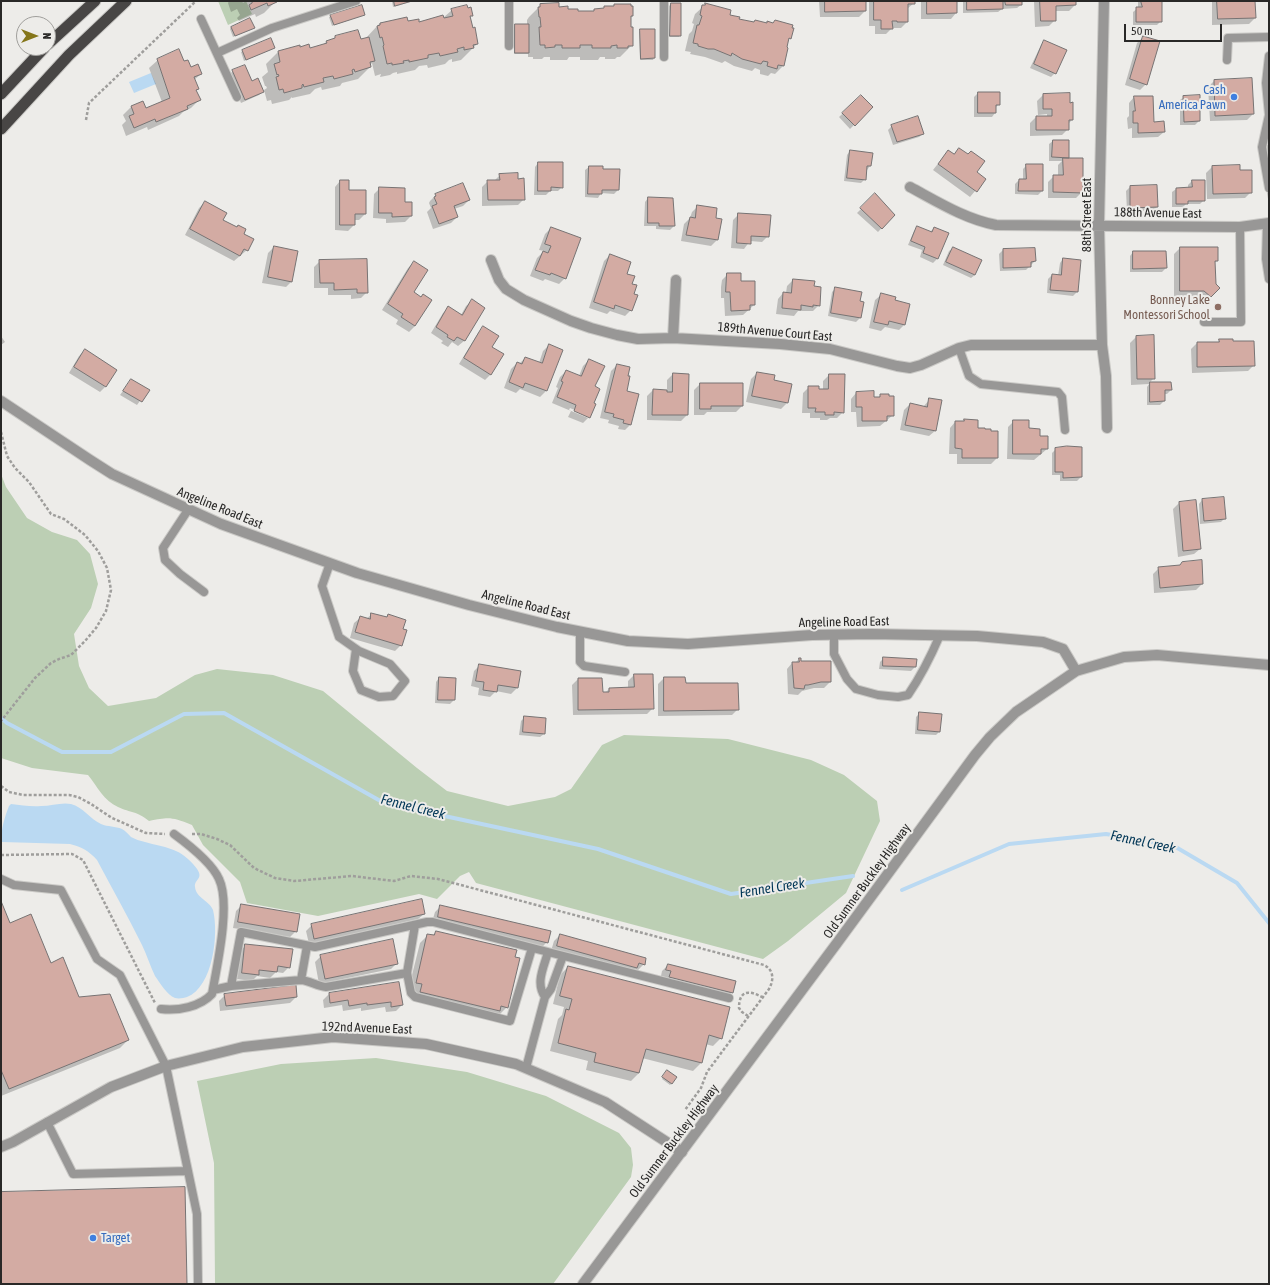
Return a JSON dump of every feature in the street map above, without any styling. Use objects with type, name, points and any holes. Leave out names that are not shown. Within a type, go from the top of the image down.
[{"type":"highway","points":[[56,37],[95,1]]},
{"type":"highway","points":[[1,129],[69,55],[126,1]]},
{"type":"highway","points":[[1,94],[37,56]]},
{"type":"street","name":"88th Street East","points":[[1104,1],[1099,225],[1102,345],[1106,376],[1107,428]]},
{"type":"street","name":"188th Avenue East","points":[[910,187],[967,217],[996,225],[1240,227],[1268,223]]},
{"type":"street","name":"189th Avenue Court East","points":[[491,260],[499,280],[506,289],[524,300],[571,322],[617,336],[638,339],[673,338],[780,344],[830,349],[910,368],[921,365],[959,348],[971,345],[1102,345]]},
{"type":"street","points":[[673,338],[676,280]]},
{"type":"street","name":"Angeline Road East","points":[[1,401],[112,474],[220,524],[357,573],[469,605],[628,641],[688,644],[812,635],[940,635],[977,636],[1043,642],[1064,650],[1076,671]]},
{"type":"street","name":"Old Sumner Buckley Highway","points":[[583,1284],[990,737],[1016,712],[1076,671],[1124,657],[1157,655],[1269,665]]},
{"type":"street","name":"192nd Avenue East","points":[[1,1147],[13,1142],[112,1087],[166,1066],[243,1047],[333,1037],[426,1044],[516,1064],[605,1102],[682,1152]]},
{"type":"lane","points":[[217,53],[272,28],[356,1]]},
{"type":"lane","points":[[509,1],[509,46]]},
{"type":"lane","points":[[664,1],[664,57]]},
{"type":"lane","points":[[201,19],[237,97]]},
{"type":"lane","points":[[1227,60],[1228,38],[1269,38]]},
{"type":"lane","points":[[1269,56],[1266,83],[1269,115],[1262,147],[1269,188]]},
{"type":"lane","points":[[1268,223],[1266,259],[1269,279]]},
{"type":"lane","points":[[1204,322],[1241,322],[1240,227]]},
{"type":"lane","points":[[959,348],[969,376],[981,384],[1058,392],[1062,397],[1065,430]]},
{"type":"lane","points":[[188,510],[169,536],[163,548],[165,560],[180,574],[204,592]]},
{"type":"lane","points":[[330,563],[322,586],[339,637],[356,649],[390,664],[405,681],[393,696],[379,697],[361,690],[353,671],[356,649]]},
{"type":"lane","points":[[580,631],[580,662],[584,666],[626,672]]},
{"type":"lane","points":[[834,635],[834,654],[847,679],[856,689],[878,695],[898,697],[908,695],[928,662],[940,635]]},
{"type":"lane","points":[[161,1009],[170,1010],[185,1008],[209,997],[212,994],[222,936],[224,912],[223,889],[220,880],[214,871],[184,841],[174,834]]},
{"type":"lane","points":[[1,879],[14,885],[61,890],[97,958],[120,975],[166,1066],[197,1214],[198,1284]]},
{"type":"lane","points":[[231,986],[241,932],[315,947],[427,922],[433,922],[729,998]]},
{"type":"lane","points":[[415,925],[407,973],[411,993],[415,997],[510,1021],[532,948]]},
{"type":"lane","points":[[301,980],[307,946]]},
{"type":"lane","points":[[545,997],[541,992],[540,983],[548,952]]},
{"type":"lane","points":[[526,1068],[545,997],[551,989],[563,956]]},
{"type":"lane","points":[[213,990],[231,986],[301,980],[326,987],[407,973]]},
{"type":"lane","points":[[47,1122],[73,1174],[188,1171]]},
{"type":"path","points":[[86,120],[89,103],[196,1]]},
{"type":"path","points":[[1,432],[7,456],[15,468],[29,482],[51,514],[64,519],[85,535],[98,551],[107,568],[111,590],[106,611],[96,628],[71,655],[59,659],[51,664],[35,678],[1,721]]},
{"type":"path","points":[[1,786],[9,792],[22,795],[69,795],[78,797],[112,818],[146,833],[201,834],[218,839],[230,844],[254,868],[275,878],[294,881],[352,876],[394,881],[411,876],[438,878],[764,964],[770,970],[772,981],[769,989],[707,1072],[701,1088],[685,1110]]},
{"type":"path","points":[[1,855],[72,854],[83,860],[157,1005],[161,1009]]},
{"type":"path","points":[[748,1016],[739,1008],[740,1000],[745,993],[750,992],[762,997]]},
{"type":"green space","points":[[218,1],[242,1],[243,3],[246,1],[252,14],[228,25]]},
{"type":"green space","points":[[1,474],[6,487],[27,518],[52,532],[77,540],[90,554],[98,584],[91,608],[74,634],[79,666],[89,688],[108,706],[156,698],[195,675],[217,669],[273,675],[323,691],[447,791],[508,806],[555,797],[571,789],[602,745],[624,735],[728,739],[811,760],[844,775],[877,801],[880,821],[846,893],[788,941],[763,959],[476,883],[469,872],[460,876],[437,899],[419,894],[318,916],[247,903],[240,882],[203,845],[192,825],[170,818],[149,821],[137,814],[118,807],[101,793],[88,775],[32,768],[1,758]]},
{"type":"green space","points":[[376,1058],[467,1072],[546,1096],[619,1133],[631,1148],[633,1165],[631,1177],[553,1284],[215,1284],[214,1163],[197,1081],[281,1064]]},
{"type":"water","points":[[151,73],[156,84],[134,93],[129,82]]},
{"type":"water","points":[[64,803],[71,804],[101,824],[117,827],[138,840],[176,851],[182,854],[193,864],[200,875],[195,884],[196,891],[213,910],[215,920],[212,959],[203,983],[196,991],[187,997],[175,998],[164,988],[155,976],[126,913],[97,860],[91,854],[82,848],[70,844],[2,842],[3,824],[11,804],[45,806]]},
{"type":"building","points":[[251,1],[277,2],[268,6],[267,3],[251,10],[249,5],[252,3]]},
{"type":"building","points":[[394,1],[412,1],[395,6]]},
{"type":"building","points":[[825,1],[866,1],[866,11],[825,12]]},
{"type":"building","points":[[874,1],[915,1],[915,4],[908,4],[908,22],[892,21],[893,29],[881,29],[881,20],[874,20]]},
{"type":"building","points":[[927,1],[957,1],[957,13],[927,14]]},
{"type":"building","points":[[967,1],[1003,1],[1003,9],[967,10]]},
{"type":"building","points":[[1005,1],[1022,1],[1022,5],[1006,5]]},
{"type":"building","points":[[1040,1],[1076,1],[1076,5],[1056,6],[1056,21],[1041,21]]},
{"type":"building","points":[[1141,1],[1162,1],[1162,22],[1136,22],[1136,7],[1142,7]]},
{"type":"building","points":[[1217,1],[1255,1],[1256,18],[1218,19]]},
{"type":"building","points":[[559,3],[559,7],[568,6],[568,9],[578,9],[578,11],[594,11],[594,9],[604,8],[604,6],[614,6],[614,4],[631,4],[631,6],[633,6],[631,27],[633,27],[633,46],[628,46],[628,48],[617,48],[617,45],[611,46],[611,48],[592,48],[592,45],[580,45],[580,48],[562,48],[562,45],[555,45],[555,47],[545,48],[545,45],[540,45],[539,27],[541,27],[538,7],[540,7],[540,4]]},
{"type":"building","points":[[671,3],[681,3],[681,36],[670,36]]},
{"type":"building","points":[[705,3],[731,10],[730,15],[740,17],[739,19],[754,22],[755,20],[767,23],[767,21],[773,23],[775,20],[793,25],[792,28],[794,28],[791,39],[789,38],[784,66],[778,65],[777,69],[767,66],[768,62],[763,61],[761,64],[742,59],[732,53],[731,56],[714,49],[698,46],[698,44],[693,43],[697,25],[699,25],[702,16],[700,15],[702,5],[705,5]]},
{"type":"building","points":[[362,5],[365,15],[334,25],[330,15]]},
{"type":"building","points":[[467,5],[468,8],[471,7],[473,16],[470,16],[473,28],[475,27],[478,44],[473,45],[474,48],[464,50],[464,47],[457,49],[458,52],[440,56],[439,53],[428,55],[428,58],[409,62],[409,60],[403,61],[404,63],[392,65],[392,63],[387,64],[382,37],[380,38],[377,26],[380,25],[380,23],[407,17],[408,21],[419,19],[419,22],[443,15],[444,18],[453,16],[451,9]]},
{"type":"building","points":[[250,18],[255,28],[235,36],[231,27]]},
{"type":"building","points":[[515,24],[529,24],[529,53],[515,53]]},
{"type":"building","points":[[640,29],[655,29],[655,58],[641,59]]},
{"type":"building","points":[[358,30],[361,39],[369,37],[375,61],[370,62],[371,67],[355,72],[354,69],[352,70],[353,74],[334,79],[333,76],[323,78],[324,82],[304,87],[303,84],[302,88],[284,93],[283,89],[279,90],[276,77],[279,76],[278,74],[277,75],[274,64],[280,62],[278,51],[309,44],[310,48],[327,43],[326,41],[335,38],[335,36]]},
{"type":"building","points":[[1143,36],[1160,41],[1147,85],[1130,79]]},
{"type":"building","points":[[271,38],[275,48],[246,60],[242,50]]},
{"type":"building","points":[[1044,40],[1067,50],[1056,74],[1034,64]]},
{"type":"building","points":[[179,49],[184,61],[188,60],[191,67],[198,64],[202,74],[194,77],[199,89],[196,90],[201,100],[187,106],[188,109],[156,122],[155,119],[134,128],[129,116],[134,114],[131,106],[143,101],[146,108],[170,98],[157,59]]},
{"type":"building","points":[[245,65],[252,81],[258,78],[264,92],[245,100],[232,70]]},
{"type":"building","name":"Cash America Pawn","points":[[1252,78],[1254,114],[1215,116],[1214,80]]},
{"type":"building","points":[[978,92],[1000,92],[1000,105],[996,105],[996,113],[978,113]]},
{"type":"building","points":[[1070,93],[1070,103],[1073,102],[1073,120],[1069,120],[1069,130],[1036,130],[1036,116],[1052,116],[1052,109],[1043,109],[1043,94]]},
{"type":"building","points":[[861,95],[873,107],[855,126],[842,113]]},
{"type":"building","points":[[1200,95],[1200,121],[1184,122],[1183,96]]},
{"type":"building","points":[[1134,96],[1153,96],[1154,122],[1164,121],[1165,132],[1138,133],[1138,123],[1133,123],[1133,111],[1135,111]]},
{"type":"building","points":[[918,116],[924,134],[897,142],[891,125]]},
{"type":"building","points":[[1053,140],[1069,140],[1069,158],[1052,157]]},
{"type":"building","points":[[959,148],[968,154],[971,151],[985,161],[977,172],[986,179],[977,192],[938,164],[948,150],[954,154]]},
{"type":"building","points":[[850,150],[873,153],[871,166],[867,166],[866,180],[847,178]]},
{"type":"building","points":[[1063,158],[1083,158],[1083,193],[1053,192],[1053,175],[1063,175]]},
{"type":"building","points":[[538,162],[563,162],[563,188],[551,187],[551,191],[538,191]]},
{"type":"building","points":[[1026,164],[1043,164],[1043,191],[1018,191],[1019,179],[1026,179]]},
{"type":"building","points":[[1240,165],[1240,170],[1252,170],[1252,193],[1213,194],[1212,166]]},
{"type":"building","points":[[589,166],[603,166],[603,169],[620,169],[619,190],[602,190],[602,194],[588,194]]},
{"type":"building","points":[[518,173],[518,179],[524,178],[525,200],[488,200],[487,180],[500,180],[499,174]]},
{"type":"building","points":[[340,180],[349,180],[349,190],[366,190],[366,214],[355,214],[355,225],[340,225]]},
{"type":"building","points":[[1192,180],[1205,180],[1205,201],[1188,201],[1188,204],[1176,204],[1176,188],[1192,187]]},
{"type":"building","points":[[463,183],[470,200],[454,206],[458,217],[439,224],[432,206],[437,204],[434,197],[436,196],[435,194]]},
{"type":"building","points":[[1157,185],[1158,207],[1130,208],[1130,186]]},
{"type":"building","points":[[379,187],[405,188],[405,202],[412,202],[412,216],[392,217],[392,213],[379,213]]},
{"type":"building","points":[[875,193],[895,215],[882,229],[860,208]]},
{"type":"building","points":[[648,197],[673,198],[675,226],[659,226],[659,223],[648,223]]},
{"type":"building","points":[[205,201],[227,213],[223,220],[237,227],[238,225],[246,229],[244,234],[254,239],[248,251],[244,249],[240,256],[190,229]]},
{"type":"building","points":[[697,205],[717,208],[716,218],[722,219],[718,240],[686,235],[690,217],[695,218]]},
{"type":"building","points":[[738,213],[771,215],[769,237],[751,236],[751,244],[737,243]]},
{"type":"building","points":[[917,226],[932,232],[934,227],[949,233],[938,259],[923,253],[925,247],[911,241]]},
{"type":"building","points":[[551,227],[581,238],[566,279],[551,273],[550,275],[535,270],[543,251],[548,253],[551,246],[545,244]]},
{"type":"building","points":[[274,246],[298,251],[292,282],[268,277]]},
{"type":"building","points":[[953,247],[982,260],[975,275],[946,262]]},
{"type":"building","name":"Bonney Lake Montessori School","points":[[1180,247],[1218,247],[1218,261],[1215,261],[1216,284],[1220,288],[1211,297],[1204,291],[1180,291]]},
{"type":"building","points":[[1035,248],[1036,261],[1031,262],[1031,267],[1003,268],[1003,249]]},
{"type":"building","points":[[1133,251],[1166,251],[1167,268],[1133,269]]},
{"type":"building","points":[[610,254],[631,262],[627,274],[635,276],[632,284],[637,285],[634,294],[638,295],[632,311],[615,305],[614,309],[594,302]]},
{"type":"building","points":[[1063,258],[1081,260],[1078,292],[1050,290],[1052,274],[1061,275]]},
{"type":"building","points":[[367,259],[368,293],[357,293],[357,289],[334,290],[334,283],[320,283],[319,260]]},
{"type":"building","points":[[414,261],[428,270],[414,292],[421,297],[423,294],[432,300],[415,326],[401,317],[403,314],[388,304]]},
{"type":"building","points":[[727,273],[741,273],[741,281],[755,281],[755,305],[750,305],[750,310],[731,311],[730,292],[726,292]]},
{"type":"building","points":[[793,279],[815,281],[814,286],[821,287],[820,306],[813,305],[813,307],[801,305],[801,310],[782,308],[783,292],[791,293]]},
{"type":"building","points":[[835,287],[862,292],[860,301],[864,302],[861,318],[831,313]]},
{"type":"building","points":[[881,293],[896,297],[895,300],[910,304],[905,325],[889,321],[888,325],[874,322]]},
{"type":"building","points":[[472,299],[485,308],[465,341],[457,337],[454,341],[436,327],[448,306],[462,315]]},
{"type":"building","points":[[483,326],[499,336],[492,347],[504,354],[491,375],[464,358]]},
{"type":"building","points":[[1154,335],[1155,379],[1137,379],[1136,336]]},
{"type":"building","points":[[1219,339],[1254,341],[1255,366],[1197,367],[1197,342],[1219,342]]},
{"type":"building","points":[[549,344],[563,350],[547,391],[525,383],[523,388],[509,382],[517,362],[522,364],[525,357],[542,363]]},
{"type":"building","points":[[85,349],[117,370],[106,387],[74,367]]},
{"type":"building","points":[[589,359],[605,366],[595,386],[600,389],[590,418],[574,411],[576,405],[557,397],[563,382],[561,381],[566,370],[581,376]]},
{"type":"building","points":[[617,364],[630,367],[627,391],[639,394],[631,425],[623,423],[624,420],[613,417],[614,414],[605,412]]},
{"type":"building","points":[[757,372],[775,375],[774,380],[792,384],[788,403],[752,396]]},
{"type":"building","points":[[673,373],[689,374],[688,415],[652,415],[653,389],[672,392]]},
{"type":"building","points":[[829,374],[845,374],[844,413],[834,412],[834,415],[825,415],[825,412],[815,412],[816,408],[808,408],[808,386],[819,386],[819,389],[828,389]]},
{"type":"building","points":[[131,379],[150,390],[142,402],[123,391]]},
{"type":"building","points":[[1150,382],[1171,382],[1172,390],[1165,390],[1165,401],[1150,402]]},
{"type":"building","points":[[700,383],[743,383],[743,406],[711,406],[711,409],[700,409]]},
{"type":"building","points":[[874,391],[874,397],[880,397],[880,394],[889,394],[889,396],[894,396],[894,416],[887,416],[887,421],[862,421],[862,407],[856,407],[856,392]]},
{"type":"building","points":[[929,398],[942,400],[936,431],[905,425],[910,403],[927,407]]},
{"type":"building","points":[[964,419],[978,420],[978,428],[998,431],[998,458],[962,458],[962,449],[955,448],[955,421],[964,421]]},
{"type":"building","points":[[1013,420],[1029,420],[1029,428],[1040,429],[1040,436],[1048,436],[1048,449],[1041,449],[1041,454],[1013,454]]},
{"type":"building","points":[[1067,446],[1082,447],[1082,477],[1063,478],[1063,472],[1055,472],[1055,448]]},
{"type":"building","points":[[1224,497],[1226,519],[1204,521],[1202,499]]},
{"type":"building","points":[[1196,500],[1201,549],[1183,551],[1179,502]]},
{"type":"building","points":[[1202,560],[1203,584],[1160,588],[1158,567],[1180,565],[1182,562]]},
{"type":"building","points":[[371,613],[387,617],[388,614],[406,620],[403,629],[407,630],[402,646],[355,632],[360,616],[370,619]]},
{"type":"building","points":[[883,657],[917,659],[916,667],[883,666]]},
{"type":"building","points":[[799,658],[801,658],[801,661],[831,661],[831,682],[805,685],[804,689],[794,688],[792,662],[799,662]]},
{"type":"building","points":[[479,664],[521,671],[518,688],[498,685],[497,692],[483,690],[484,682],[476,681]]},
{"type":"building","points":[[634,674],[653,674],[654,709],[578,710],[578,678],[602,678],[603,692],[609,692],[609,688],[634,687]]},
{"type":"building","points":[[439,677],[456,678],[455,700],[438,700]]},
{"type":"building","points":[[664,677],[685,677],[686,683],[738,683],[739,710],[664,711]]},
{"type":"building","points":[[919,712],[942,714],[940,732],[918,730]]},
{"type":"building","points":[[524,716],[546,718],[545,734],[523,732]]},
{"type":"building","points":[[422,899],[425,914],[314,939],[311,924]]},
{"type":"building","points":[[1,901],[10,923],[31,914],[51,963],[63,957],[79,997],[110,994],[129,1040],[9,1089],[1,1070]]},
{"type":"building","points":[[241,904],[300,914],[297,932],[238,922]]},
{"type":"building","points":[[440,905],[551,931],[548,943],[438,917]]},
{"type":"building","points":[[436,931],[517,950],[515,957],[520,958],[508,1008],[501,1006],[500,1011],[420,992],[422,984],[416,983],[427,934],[434,935]]},
{"type":"building","points":[[560,934],[646,958],[645,965],[639,963],[637,968],[557,946]]},
{"type":"building","points":[[393,939],[398,964],[325,979],[320,955]]},
{"type":"building","points":[[245,944],[293,949],[290,968],[278,966],[277,972],[259,970],[259,975],[242,973]]},
{"type":"building","points":[[668,964],[736,981],[733,993],[669,977],[671,971],[666,970]]},
{"type":"building","points":[[568,966],[730,1007],[722,1039],[709,1035],[702,1063],[646,1049],[639,1073],[594,1062],[596,1053],[558,1043],[566,1009],[569,1010],[572,999],[560,996]]},
{"type":"building","points":[[399,982],[403,1005],[391,1007],[391,1002],[367,1005],[367,1003],[349,1006],[348,1000],[330,1003],[329,993]]},
{"type":"building","points":[[296,985],[297,997],[226,1006],[224,994]]},
{"type":"building","points":[[667,1070],[677,1077],[672,1084],[662,1077]]},
{"type":"building","name":"Target","points":[[185,1187],[187,1284],[1,1284],[1,1192]]},
{"type":"waterway","name":"Fennel Creek","points":[[1,718],[7,723],[62,752],[111,752],[184,714],[224,713],[384,803],[598,849],[731,894],[853,876]]},
{"type":"waterway","name":"Fennel Creek","points":[[902,890],[1009,844],[1106,834],[1174,846],[1237,883],[1269,923]]},
{"type":"place","name":"Cash America Pawn","points":[[1234,97]]},
{"type":"place","name":"Bonney Lake Montessori School","points":[[1218,307]]},
{"type":"place","name":"Target","points":[[93,1238]]}]
